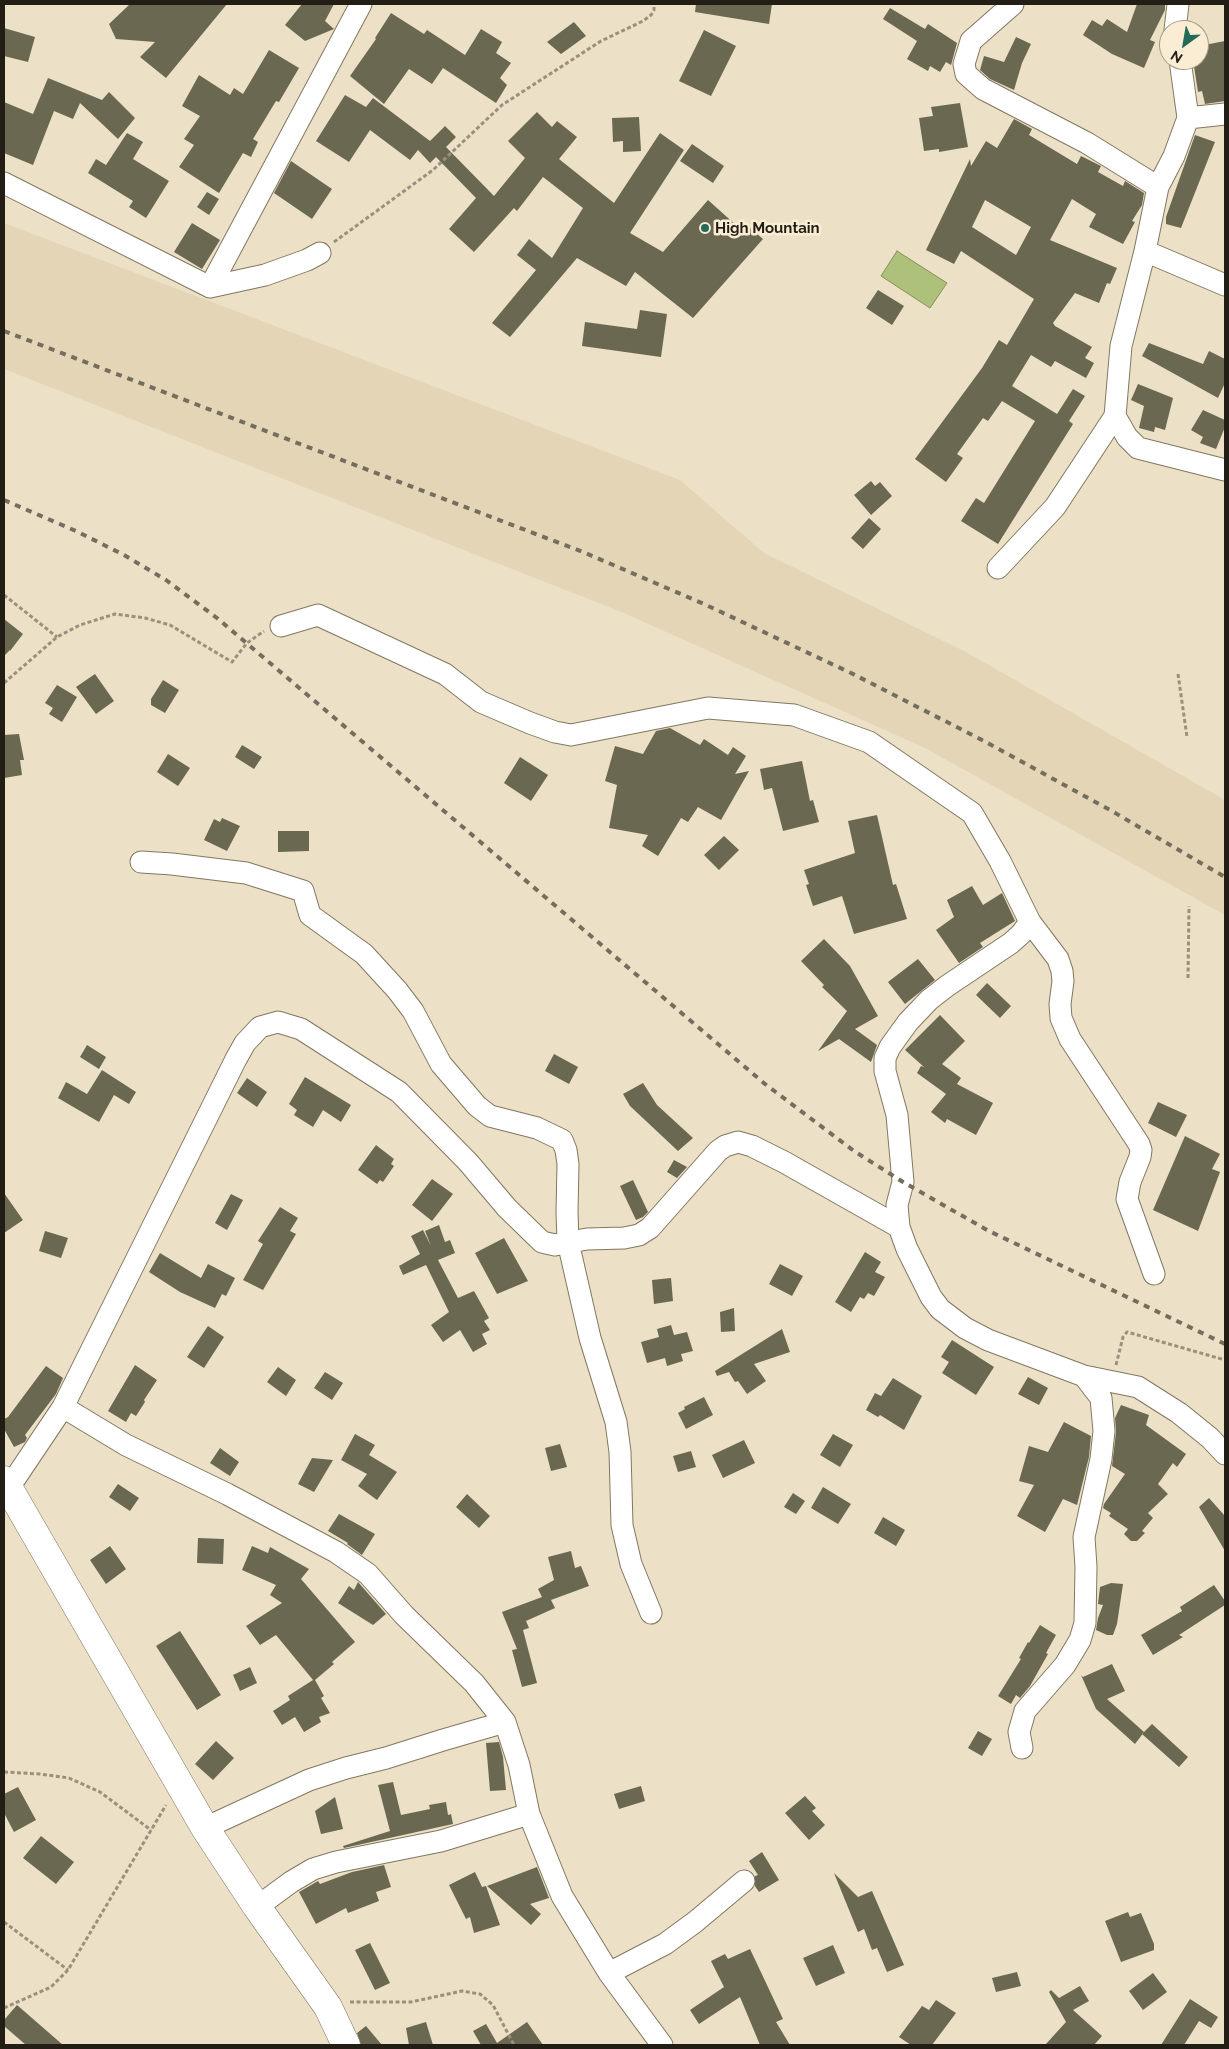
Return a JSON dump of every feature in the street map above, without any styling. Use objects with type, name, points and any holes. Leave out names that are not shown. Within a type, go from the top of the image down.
[{"type":"street","points":[[210,287],[361,4]]},
{"type":"street","points":[[1013,4],[971,41],[964,64],[966,74],[983,89],[1086,143],[1158,187]]},
{"type":"street","points":[[1176,20],[1178,4]]},
{"type":"street","points":[[998,568],[1055,507],[1115,416],[1121,346],[1145,251],[1158,187],[1174,156],[1188,118],[1181,70]]},
{"type":"street","points":[[1188,118],[1225,114]]},
{"type":"street","points":[[4,183],[210,287],[265,275],[307,260],[320,253]]},
{"type":"street","points":[[1145,251],[1225,285]]},
{"type":"street","points":[[1115,416],[1127,437],[1138,448],[1225,470]]},
{"type":"street","points":[[281,626],[318,615],[445,674],[481,702],[530,724],[571,735],[708,708],[794,715],[869,742],[972,813],[1000,861],[1030,922],[1058,959],[1062,971],[1061,1018],[1070,1039],[1139,1144],[1141,1150],[1140,1157],[1130,1182],[1127,1199],[1154,1274]]},
{"type":"street","points":[[141,862],[246,873],[303,891],[310,915],[364,954],[398,990],[413,1010],[441,1064],[477,1106],[490,1116],[537,1128],[562,1140],[568,1164],[568,1242],[590,1338],[616,1422],[620,1452],[622,1525],[631,1564],[651,1613]]},
{"type":"street","points":[[1030,922],[1021,934],[1006,947],[929,1000],[908,1022],[890,1047],[885,1058],[885,1071],[897,1115],[903,1182],[897,1205],[899,1227],[907,1249],[931,1297],[940,1309],[965,1328],[988,1340],[1084,1376],[1112,1380],[1138,1387],[1161,1400],[1210,1438],[1225,1454]]},
{"type":"street","points":[[346,2045],[328,2007],[257,1907],[205,1828],[6,1484],[63,1408],[245,1043],[260,1027],[278,1022],[301,1029],[399,1092],[468,1162],[507,1208],[542,1242],[555,1245],[587,1239],[624,1238],[639,1235],[650,1228],[718,1151],[725,1146],[738,1142],[752,1146],[784,1162],[899,1227]]},
{"type":"street","points":[[1022,1748],[1019,1732],[1025,1711],[1065,1665],[1080,1640],[1085,1623],[1086,1567],[1084,1537],[1101,1459],[1104,1431],[1101,1398],[1084,1376]]},
{"type":"street","points":[[63,1408],[126,1445],[227,1494],[336,1552],[368,1574],[404,1614],[474,1683],[506,1722],[519,1765],[530,1814],[562,1896],[609,1973],[662,2045]]},
{"type":"street","points":[[205,1828],[309,1780],[506,1722]]},
{"type":"street","points":[[257,1907],[312,1869],[336,1862],[441,1841],[530,1814]]},
{"type":"street","points":[[609,1973],[665,1944],[695,1922],[744,1881]]},
{"type":"path","points":[[320,253],[433,170],[502,105],[601,41],[643,21],[651,15],[654,10],[654,4]]},
{"type":"path","points":[[4,595],[57,637]]},
{"type":"path","points":[[4,682],[57,637],[80,625],[115,614],[145,618],[170,625],[232,662],[246,643],[261,632],[272,627],[281,626]]},
{"type":"path","points":[[1178,674],[1187,737]]},
{"type":"path","points":[[1188,978],[1189,906]]},
{"type":"path","points":[[1112,1380],[1123,1337],[1127,1332],[1225,1360]]},
{"type":"path","points":[[4,1772],[69,1778],[100,1792],[151,1830]]},
{"type":"path","points":[[4,2008],[51,1987],[68,1970],[180,1783]]},
{"type":"path","points":[[4,1922],[68,1970]]},
{"type":"path","points":[[328,2007],[334,2002],[411,2002],[462,1991],[480,1994],[493,2005],[514,2045]]},
{"type":"shaded area","points":[[4,223],[680,480],[764,553],[966,652],[1225,800],[1225,915],[925,748],[624,613],[4,369]]},
{"type":"shaded area","points":[[897,251],[947,283],[930,308],[881,276]]},
{"type":"building","points":[[130,4],[227,4],[166,78],[140,57],[155,42],[116,39],[109,24]]},
{"type":"building","points":[[302,4],[334,4],[325,21],[334,29],[305,41],[285,25]]},
{"type":"building","points":[[696,4],[772,4],[769,24],[695,12]]},
{"type":"building","points":[[1137,4],[1165,4],[1165,10],[1150,40],[1155,42],[1144,68],[1112,54],[1083,35],[1092,20],[1102,26],[1107,19],[1127,32]]},
{"type":"building","points":[[890,8],[925,29],[928,24],[957,43],[951,65],[946,62],[940,72],[930,66],[928,71],[907,59],[917,41],[883,19]]},
{"type":"building","points":[[391,13],[424,34],[427,30],[465,55],[481,29],[502,42],[496,53],[511,63],[500,78],[507,85],[496,103],[443,68],[432,84],[409,69],[384,104],[350,76],[376,39]]},
{"type":"building","points":[[574,22],[586,36],[561,54],[547,42]]},
{"type":"building","points":[[4,28],[35,37],[28,62],[4,56]]},
{"type":"building","points":[[704,30],[736,46],[711,96],[679,81]]},
{"type":"building","points":[[1016,37],[1031,44],[1022,63],[1014,90],[990,79],[980,70],[984,56],[1004,62]]},
{"type":"building","points":[[1225,41],[1225,101],[1205,104],[1202,91],[1198,92],[1195,70],[1209,70],[1209,44]]},
{"type":"building","points":[[269,50],[299,68],[279,102],[276,101],[253,139],[258,142],[251,157],[243,153],[219,193],[179,167],[194,145],[184,139],[200,116],[182,106],[199,75],[230,95],[234,88],[243,94]]},
{"type":"building","points":[[48,78],[102,100],[109,92],[135,118],[118,139],[80,103],[73,119],[54,111],[33,165],[4,153],[4,102],[33,114]]},
{"type":"building","points":[[345,95],[366,107],[373,98],[430,141],[445,126],[456,137],[446,147],[494,196],[525,158],[508,141],[537,112],[552,127],[557,121],[577,137],[559,159],[614,203],[660,133],[684,150],[630,233],[663,252],[708,200],[737,226],[742,221],[763,239],[693,318],[635,272],[626,286],[577,258],[510,337],[492,323],[536,270],[517,255],[529,239],[552,258],[583,208],[543,177],[517,211],[514,208],[474,252],[449,229],[476,198],[436,157],[430,163],[418,150],[410,160],[370,130],[349,162],[316,141]]},
{"type":"building","points":[[960,103],[968,147],[939,152],[939,149],[924,151],[919,118],[933,116],[931,107]]},
{"type":"building","points":[[639,117],[641,151],[623,152],[623,141],[613,142],[612,118]]},
{"type":"building","points":[[1014,119],[1032,129],[1029,135],[1077,164],[1081,156],[1101,166],[1098,172],[1123,186],[1125,181],[1144,193],[1142,205],[1132,221],[1135,222],[1123,244],[1089,227],[1096,214],[1072,199],[1050,240],[1117,268],[1110,284],[1107,283],[1099,303],[1075,293],[1053,323],[1055,326],[1092,347],[1085,358],[1094,363],[1086,378],[1055,361],[1051,367],[1031,355],[1012,386],[1057,414],[1073,389],[1085,396],[1069,421],[1073,424],[998,544],[961,521],[976,498],[984,503],[1035,421],[1002,401],[988,421],[983,418],[957,454],[963,458],[946,482],[915,459],[982,368],[999,340],[1007,345],[1034,299],[961,251],[954,264],[926,250],[970,159],[971,166],[986,141],[997,148]],"holes":[[[985,200],[1031,227],[1016,255],[972,227]]]},
{"type":"building","points":[[127,133],[143,142],[133,159],[169,181],[146,218],[129,207],[133,201],[88,173],[96,159],[106,165]]},
{"type":"building","points":[[1195,135],[1215,142],[1181,228],[1166,224],[1166,217]]},
{"type":"building","points":[[692,144],[724,166],[713,183],[680,161]]},
{"type":"building","points":[[291,161],[332,189],[312,219],[274,193]]},
{"type":"building","points":[[207,192],[219,199],[209,215],[197,207]]},
{"type":"building","points":[[192,223],[220,240],[202,269],[174,252]]},
{"type":"building","points":[[878,290],[904,306],[892,325],[866,308]]},
{"type":"building","points":[[640,310],[667,314],[661,357],[582,346],[585,322],[637,329]]},
{"type":"building","points":[[1149,343],[1203,364],[1209,351],[1225,359],[1225,383],[1218,398],[1142,356]]},
{"type":"building","points":[[1138,384],[1173,398],[1165,430],[1155,427],[1154,432],[1139,428],[1144,406],[1131,400]]},
{"type":"building","points":[[1203,410],[1225,420],[1225,427],[1216,449],[1200,443],[1203,437],[1191,430]]},
{"type":"building","points":[[871,481],[875,486],[880,482],[892,496],[871,515],[854,495]]},
{"type":"building","points":[[869,518],[881,529],[863,549],[851,538]]},
{"type":"building","points":[[4,619],[23,634],[4,656]]},
{"type":"building","points":[[95,674],[114,701],[96,714],[76,687]]},
{"type":"building","points":[[163,680],[179,690],[165,713],[151,705],[151,699]]},
{"type":"building","points":[[57,685],[77,697],[62,722],[49,714],[53,708],[45,703]]},
{"type":"building","points":[[670,728],[700,745],[704,739],[728,755],[733,747],[746,756],[735,774],[749,771],[721,820],[698,807],[688,822],[681,818],[658,856],[642,846],[648,835],[609,828],[617,785],[605,781],[615,746],[643,754],[656,731]]},
{"type":"building","points":[[19,734],[24,760],[20,760],[22,775],[4,778],[4,735]]},
{"type":"building","points":[[242,745],[262,757],[254,769],[235,757]]},
{"type":"building","points":[[168,754],[190,768],[178,786],[157,772]]},
{"type":"building","points":[[520,757],[548,775],[531,801],[504,783]]},
{"type":"building","points":[[802,761],[810,801],[813,800],[819,822],[783,831],[772,788],[764,790],[760,769]]},
{"type":"building","points":[[877,815],[893,885],[896,884],[907,919],[854,934],[842,896],[813,906],[806,885],[809,884],[804,870],[855,853],[848,821]]},
{"type":"building","points":[[222,818],[240,826],[227,851],[204,840],[214,819],[220,822]]},
{"type":"building","points":[[278,831],[309,831],[309,851],[278,852]]},
{"type":"building","points":[[724,836],[739,850],[719,870],[704,855]]},
{"type":"building","points":[[972,886],[983,905],[1002,893],[1015,921],[980,943],[983,947],[959,963],[936,930],[954,917],[947,900]]},
{"type":"building","points":[[824,939],[850,966],[878,1016],[855,1029],[877,1045],[871,1062],[839,1039],[818,1051],[847,1011],[822,987],[824,985],[801,961]]},
{"type":"building","points":[[918,959],[935,980],[905,1004],[888,982]]},
{"type":"building","points":[[987,983],[1011,1006],[1000,1018],[976,995]]},
{"type":"building","points":[[940,1015],[965,1041],[942,1064],[961,1078],[957,1084],[993,1103],[976,1135],[947,1119],[945,1123],[931,1112],[946,1094],[917,1073],[921,1066],[924,1067],[905,1050]]},
{"type":"building","points":[[87,1045],[106,1057],[99,1069],[80,1057]]},
{"type":"building","points":[[554,1054],[578,1067],[569,1084],[545,1071]]},
{"type":"building","points":[[102,1070],[136,1092],[129,1104],[114,1095],[99,1122],[58,1098],[66,1082],[87,1094]]},
{"type":"building","points":[[305,1077],[351,1105],[341,1122],[323,1110],[313,1127],[294,1115],[297,1110],[289,1104]]},
{"type":"building","points":[[247,1078],[267,1092],[257,1107],[237,1093]]},
{"type":"building","points":[[643,1083],[657,1105],[693,1138],[678,1151],[630,1106],[623,1094]]},
{"type":"building","points":[[1158,1102],[1187,1115],[1176,1137],[1148,1123]]},
{"type":"building","points":[[1185,1136],[1220,1154],[1212,1169],[1220,1172],[1198,1231],[1153,1210]]},
{"type":"building","points":[[376,1145],[394,1159],[391,1164],[394,1166],[383,1182],[380,1180],[377,1184],[358,1170]]},
{"type":"building","points":[[674,1160],[687,1167],[677,1178],[667,1172]]},
{"type":"building","points":[[432,1179],[453,1194],[432,1221],[412,1205]]},
{"type":"building","points":[[633,1180],[648,1212],[636,1220],[620,1186]]},
{"type":"building","points":[[4,1193],[23,1220],[4,1233]]},
{"type":"building","points":[[231,1194],[243,1200],[227,1230],[215,1223]]},
{"type":"building","points":[[280,1207],[298,1218],[290,1231],[296,1234],[263,1290],[243,1280],[263,1244],[258,1241]]},
{"type":"building","points":[[439,1225],[445,1242],[450,1240],[455,1253],[438,1260],[458,1298],[474,1291],[489,1318],[484,1321],[490,1330],[482,1334],[487,1344],[473,1352],[460,1330],[443,1342],[431,1325],[449,1312],[426,1265],[403,1275],[399,1266],[420,1254],[411,1236],[423,1230],[431,1246],[425,1231]]},
{"type":"building","points":[[45,1231],[68,1238],[61,1258],[39,1251]]},
{"type":"building","points":[[504,1238],[528,1281],[497,1294],[475,1253]]},
{"type":"building","points":[[865,1252],[881,1262],[875,1272],[885,1277],[874,1296],[868,1293],[864,1299],[860,1297],[851,1312],[835,1302]]},
{"type":"building","points":[[160,1253],[201,1278],[208,1264],[235,1278],[226,1296],[222,1294],[215,1308],[180,1292],[149,1272]]},
{"type":"building","points":[[780,1264],[803,1276],[792,1296],[769,1284]]},
{"type":"building","points":[[671,1278],[673,1301],[654,1304],[652,1280]]},
{"type":"building","points":[[734,1308],[735,1331],[721,1332],[720,1312]]},
{"type":"building","points":[[671,1325],[674,1335],[687,1332],[693,1351],[681,1354],[683,1361],[667,1366],[665,1358],[647,1363],[641,1342],[659,1337],[657,1329]]},
{"type":"building","points":[[208,1326],[224,1337],[204,1368],[187,1357]]},
{"type":"building","points":[[782,1329],[790,1352],[754,1364],[766,1381],[747,1394],[738,1381],[735,1382],[729,1372],[717,1376],[715,1371]]},
{"type":"building","points":[[952,1340],[994,1367],[976,1395],[942,1373],[949,1362],[941,1357]]},
{"type":"building","points":[[135,1365],[157,1380],[136,1416],[131,1413],[126,1422],[108,1411]]},
{"type":"building","points":[[46,1366],[63,1378],[56,1394],[25,1435],[27,1438],[25,1442],[14,1447],[4,1429],[4,1419],[8,1417]]},
{"type":"building","points":[[278,1367],[296,1380],[286,1396],[267,1382]]},
{"type":"building","points":[[325,1372],[343,1383],[332,1400],[314,1388]]},
{"type":"building","points":[[1028,1377],[1048,1388],[1039,1405],[1018,1394]]},
{"type":"building","points":[[893,1378],[922,1396],[904,1430],[880,1415],[878,1417],[866,1410],[875,1393],[881,1396]]},
{"type":"building","points":[[704,1397],[713,1415],[686,1429],[678,1413],[685,1409],[684,1407]]},
{"type":"building","points":[[1121,1405],[1149,1415],[1146,1425],[1186,1454],[1177,1467],[1173,1463],[1158,1484],[1168,1494],[1148,1513],[1153,1518],[1142,1531],[1145,1533],[1137,1541],[1131,1541],[1124,1534],[1128,1529],[1109,1516],[1111,1513],[1103,1508],[1125,1474],[1112,1466],[1116,1432],[1115,1418]]},
{"type":"building","points":[[1064,1422],[1091,1436],[1089,1457],[1077,1505],[1063,1499],[1045,1532],[1017,1516],[1034,1485],[1019,1481],[1029,1446],[1048,1452]]},
{"type":"building","points":[[355,1434],[375,1445],[369,1455],[397,1472],[377,1500],[358,1486],[367,1474],[341,1460]]},
{"type":"building","points":[[833,1434],[853,1445],[840,1467],[820,1455]]},
{"type":"building","points":[[744,1440],[755,1463],[723,1478],[712,1455]]},
{"type":"building","points":[[560,1444],[567,1467],[551,1471],[545,1448]]},
{"type":"building","points":[[220,1448],[239,1462],[230,1476],[210,1463]]},
{"type":"building","points":[[691,1451],[696,1467],[678,1472],[673,1456]]},
{"type":"building","points":[[312,1458],[333,1460],[314,1492],[298,1484]]},
{"type":"building","points":[[118,1484],[139,1498],[130,1511],[109,1497]]},
{"type":"building","points":[[823,1487],[851,1504],[838,1524],[811,1508]]},
{"type":"building","points":[[793,1493],[805,1501],[796,1514],[784,1507]]},
{"type":"building","points":[[467,1494],[490,1516],[479,1528],[456,1507]]},
{"type":"building","points":[[1209,1498],[1225,1516],[1225,1551],[1199,1507]]},
{"type":"building","points":[[339,1514],[375,1534],[362,1555],[348,1543],[328,1531]]},
{"type":"building","points":[[883,1517],[905,1530],[896,1546],[874,1533]]},
{"type":"building","points":[[198,1538],[224,1539],[223,1564],[197,1563]]},
{"type":"building","points":[[110,1546],[126,1569],[106,1584],[90,1560]]},
{"type":"building","points":[[252,1546],[268,1553],[270,1547],[309,1569],[301,1579],[355,1642],[315,1680],[324,1696],[321,1698],[330,1713],[319,1717],[321,1722],[304,1732],[295,1717],[282,1725],[273,1711],[290,1700],[288,1696],[313,1680],[276,1635],[260,1645],[246,1626],[282,1603],[270,1595],[276,1585],[242,1570]]},
{"type":"building","points":[[571,1551],[575,1568],[581,1566],[589,1586],[551,1600],[555,1608],[526,1621],[529,1628],[523,1630],[537,1683],[522,1687],[512,1650],[517,1649],[502,1612],[542,1597],[538,1589],[554,1580],[548,1557]]},
{"type":"building","points":[[358,1582],[386,1614],[373,1625],[338,1603],[349,1586],[354,1590]]},
{"type":"building","points":[[1111,1583],[1123,1584],[1117,1624],[1113,1635],[1107,1635],[1096,1630],[1103,1605],[1098,1604],[1100,1587]]},
{"type":"building","points":[[1214,1585],[1225,1601],[1225,1605],[1179,1635],[1183,1637],[1153,1655],[1141,1635],[1182,1611],[1180,1607]]},
{"type":"building","points":[[1040,1625],[1056,1635],[1046,1653],[1048,1654],[1030,1686],[1020,1698],[1016,1695],[1011,1704],[998,1696],[1021,1659],[1019,1658],[1028,1642]]},
{"type":"building","points":[[180,1631],[221,1695],[197,1710],[156,1646]]},
{"type":"building","points":[[1112,1664],[1125,1691],[1107,1699],[1144,1732],[1135,1744],[1096,1709],[1081,1675],[1083,1677]]},
{"type":"building","points":[[250,1667],[257,1683],[240,1691],[233,1675]]},
{"type":"building","points":[[1152,1724],[1188,1757],[1179,1767],[1142,1734]]},
{"type":"building","points":[[978,1731],[992,1739],[982,1756],[968,1748]]},
{"type":"building","points":[[216,1741],[234,1758],[213,1780],[195,1764]]},
{"type":"building","points":[[499,1742],[503,1757],[506,1790],[490,1791],[486,1743]]},
{"type":"building","points":[[393,1782],[401,1815],[430,1809],[429,1805],[446,1802],[448,1815],[451,1814],[453,1824],[344,1848],[343,1846],[390,1831],[378,1785]]},
{"type":"building","points":[[641,1786],[645,1801],[619,1809],[614,1794]]},
{"type":"building","points":[[18,1787],[36,1820],[14,1832],[4,1813],[4,1794]]},
{"type":"building","points":[[805,1796],[816,1808],[812,1811],[825,1825],[809,1840],[785,1813]]},
{"type":"building","points":[[335,1797],[343,1829],[321,1834],[315,1811]]},
{"type":"building","points":[[41,1836],[74,1862],[56,1884],[23,1858]]},
{"type":"building","points":[[762,1852],[779,1880],[759,1892],[755,1886],[755,1876],[758,1875],[749,1861]]},
{"type":"building","points":[[384,1865],[391,1887],[376,1892],[379,1901],[348,1913],[346,1908],[316,1924],[299,1892],[318,1881],[320,1884],[352,1872]]},
{"type":"building","points":[[537,1867],[549,1898],[530,1904],[541,1914],[531,1925],[487,1886]]},
{"type":"building","points":[[475,1872],[482,1887],[486,1886],[500,1925],[474,1933],[470,1917],[466,1919],[449,1885]]},
{"type":"building","points":[[834,1873],[858,1897],[872,1891],[904,1965],[887,1972],[877,1948],[872,1950],[864,1929],[858,1932]]},
{"type":"building","points":[[1128,1912],[1130,1917],[1141,1913],[1154,1944],[1154,1950],[1121,1962],[1105,1921]]},
{"type":"building","points":[[370,1943],[390,1983],[375,1990],[355,1950]]},
{"type":"building","points":[[833,1945],[845,1973],[816,1986],[803,1958]]},
{"type":"building","points":[[750,1949],[783,2019],[776,2022],[790,2045],[760,2045],[740,1997],[699,2024],[690,2010],[724,1987],[711,1961],[725,1954],[728,1959]]},
{"type":"building","points":[[1017,1972],[1021,1986],[996,1992],[992,1978]]},
{"type":"building","points":[[1153,1973],[1167,1992],[1143,2010],[1129,1991]]},
{"type":"building","points":[[1080,1986],[1089,2001],[1073,2010],[1102,2036],[1094,2045],[1045,2045],[1066,2022],[1049,1992],[1051,1990],[1059,1998]]},
{"type":"building","points":[[1190,1999],[1218,2017],[1211,2028],[1199,2021],[1184,2045],[1161,2045]]},
{"type":"building","points":[[936,2000],[956,2013],[932,2045],[911,2045],[899,2037],[922,2006],[929,2010]]},
{"type":"building","points":[[17,2005],[63,2045],[26,2045],[4,2026],[4,2020]]},
{"type":"building","points":[[426,2022],[433,2045],[409,2045],[406,2028]]},
{"type":"building","points":[[527,2022],[543,2045],[481,2045],[473,2031],[486,2024],[497,2043]]},
{"type":"building","points":[[366,2026],[382,2045],[361,2045],[357,2033]]},
{"type":"railway","points":[[4,331],[583,552],[704,604],[851,673],[984,741],[1110,810],[1225,877]]},
{"type":"railway","points":[[4,500],[76,531],[124,555],[166,580],[217,618],[765,1084],[854,1151],[903,1182],[987,1230],[1225,1344]]},
{"type":"place","name":"High Mountain","points":[[705,228]]}]
